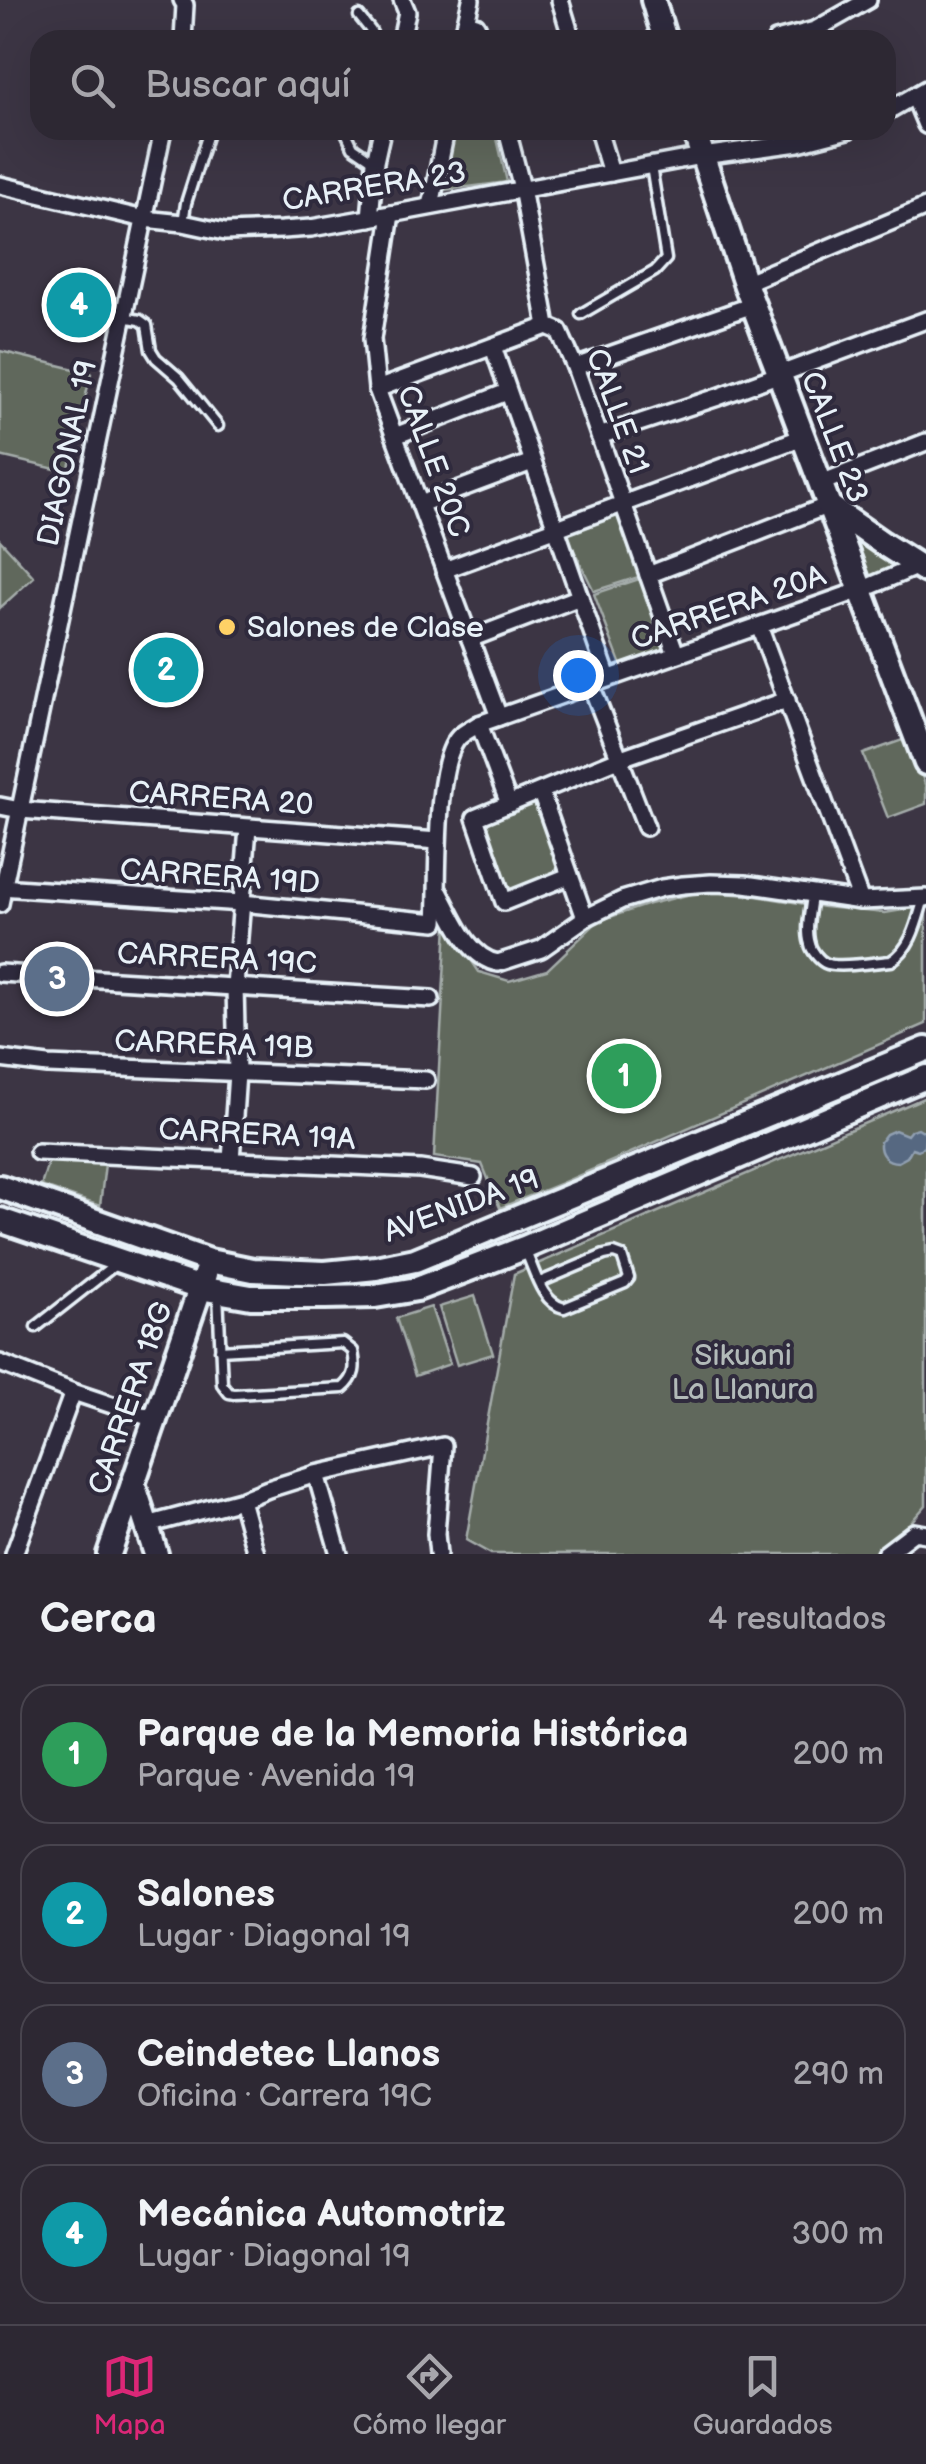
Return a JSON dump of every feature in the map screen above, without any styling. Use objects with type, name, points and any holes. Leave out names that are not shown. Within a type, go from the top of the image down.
[{"type":"main road","points":[[652,0],[662,30]]},
{"type":"main road","name":"CALLE 23","points":[[697,140],[748,294],[926,763]]},
{"type":"main road","points":[[829,506],[922,568]]},
{"type":"main road","name":"AVENIDA 19","points":[[0,1188],[209,1262],[253,1270],[325,1273],[376,1268],[416,1260],[926,1049]]},
{"type":"main road","name":"AVENIDA 19","points":[[0,1220],[209,1290],[252,1297],[375,1296],[417,1289],[524,1248],[926,1077]]},
{"type":"main road","name":"CARRERA 18G","points":[[108,1554],[154,1419],[209,1290],[209,1262]]},
{"type":"main road","points":[[133,1483],[156,1554]]},
{"type":"street","points":[[182,0],[184,30]]},
{"type":"street","points":[[402,0],[407,12],[403,30]]},
{"type":"street","points":[[464,30],[471,0]]},
{"type":"street","points":[[560,0],[569,30]]},
{"type":"street","points":[[832,0],[842,16]]},
{"type":"street","points":[[811,30],[868,0]]},
{"type":"street","points":[[466,22],[479,30]]},
{"type":"street","points":[[896,106],[920,92],[926,124]]},
{"type":"street","name":"DIAGONAL 19","points":[[1,893],[161,140]]},
{"type":"street","points":[[370,218],[380,140]]},
{"type":"street","points":[[432,206],[444,140]]},
{"type":"street","name":"CALLE 21","points":[[510,140],[547,326],[560,331],[576,367],[676,654]]},
{"type":"street","points":[[601,140],[610,173]]},
{"type":"street","name":"CARRERA 23","points":[[0,185],[144,218],[225,232],[254,232],[311,228],[810,140]]},
{"type":"street","points":[[576,367],[748,294],[926,207]]},
{"type":"street","name":"CALLE 20C","points":[[392,214],[373,324],[377,388],[499,718]]},
{"type":"street","points":[[599,436],[718,398],[926,320]]},
{"type":"street","points":[[377,388],[547,326]]},
{"type":"street","points":[[493,348],[608,678]]},
{"type":"street","points":[[394,436],[508,392]]},
{"type":"street","points":[[444,570],[803,437]]},
{"type":"street","points":[[821,483],[926,442]]},
{"type":"street","points":[[420,504],[532,462]]},
{"type":"street","points":[[648,576],[829,506]]},
{"type":"street","name":"CARRERA 20A","points":[[478,724],[922,568]]},
{"type":"street","points":[[470,638],[580,597]]},
{"type":"street","points":[[759,626],[861,901]]},
{"type":"street","points":[[591,685],[646,827]]},
{"type":"street","points":[[568,876],[504,902],[476,818],[621,758],[786,700]]},
{"type":"street","points":[[509,804],[478,724],[457,739],[449,760],[438,841],[438,890],[462,933],[491,962],[511,960],[541,949],[585,918],[622,900],[662,888],[724,883],[861,901],[925,898]]},
{"type":"street","points":[[542,793],[585,918]]},
{"type":"street","name":"CARRERA 20","points":[[0,806],[438,841]]},
{"type":"street","points":[[231,1160],[238,1073],[235,986],[248,828]]},
{"type":"street","name":"CARRERA 19D","points":[[1,893],[242,903],[436,922],[438,890]]},
{"type":"street","name":"CARRERA 19C","points":[[0,973],[431,999]]},
{"type":"street","name":"CARRERA 19B","points":[[0,1059],[48,1066],[426,1080]]},
{"type":"street","name":"CARRERA 19A","points":[[38,1152],[420,1170],[473,1177]]},
{"type":"street","points":[[0,1364],[154,1419]]},
{"type":"street","points":[[14,1554],[74,1392]]},
{"type":"street","points":[[147,1526],[316,1474],[442,1446],[438,1554]]},
{"type":"street","points":[[316,1474],[339,1554]]},
{"type":"street","points":[[241,1500],[256,1554]]},
{"type":"street","points":[[885,1554],[914,1532],[926,1534]]},
{"type":"lane","points":[[358,16],[371,30]]},
{"type":"lane","points":[[183,223],[206,140]]},
{"type":"lane","points":[[350,140],[353,147],[375,162]]},
{"type":"lane","points":[[581,314],[655,272],[666,259],[651,166]]},
{"type":"lane","points":[[123,318],[147,325],[156,358],[218,426]]},
{"type":"lane","points":[[812,894],[810,944],[826,964],[891,961],[898,957],[925,898]]},
{"type":"lane","points":[[524,1248],[540,1282],[548,1298],[554,1306],[564,1308],[626,1283],[629,1278],[622,1256],[614,1253],[540,1282]]},
{"type":"lane","points":[[36,1328],[120,1261]]},
{"type":"lane","points":[[209,1290],[222,1384],[228,1392],[343,1388],[352,1381],[356,1368],[353,1350],[343,1343],[220,1350]]},
{"type":"green space","points":[[447,140],[497,140],[507,182],[437,191]]},
{"type":"green space","points":[[0,351],[91,373],[68,472],[0,456]]},
{"type":"green space","points":[[619,509],[645,575],[594,591],[564,530]]},
{"type":"green space","points":[[843,529],[899,565],[859,583]]},
{"type":"green space","points":[[0,540],[34,577],[0,608]]},
{"type":"green space","points":[[645,577],[673,653],[623,671],[594,594]]},
{"type":"green space","points":[[908,738],[926,787],[926,804],[888,818],[863,754]]},
{"type":"green space","points":[[541,797],[563,870],[504,898],[479,820]]},
{"type":"green space","points":[[704,891],[885,913],[926,906],[926,1024],[500,1208],[482,1164],[434,1157],[447,924],[479,972],[509,981],[547,970],[598,921]]},
{"type":"green space","name":"Sikuani La Llanura","points":[[926,1097],[926,1505],[903,1531],[874,1554],[491,1554],[466,1540],[514,1274]]},
{"type":"green space","points":[[49,1159],[105,1164],[100,1206],[41,1186]]},
{"type":"green space","points":[[475,1296],[493,1354],[457,1365],[439,1307]]},
{"type":"green space","points":[[431,1307],[450,1364],[415,1376],[396,1318]]},
{"type":"water","points":[[918,1128],[926,1133],[924,1147],[912,1148],[898,1162],[884,1156],[880,1142],[886,1134],[895,1130],[907,1135]]},
{"type":"place","name":"Mecánica Automotriz","points":[[79,305]]},
{"type":"place","name":"Salones de Clase","points":[[227,627]]},
{"type":"place","name":"Salones","points":[[166,670]]},
{"type":"place","name":"Ceindetec Llanos","points":[[57,979]]},
{"type":"place","name":"Parque de la Memoria Histórica","points":[[624,1076]]}]
